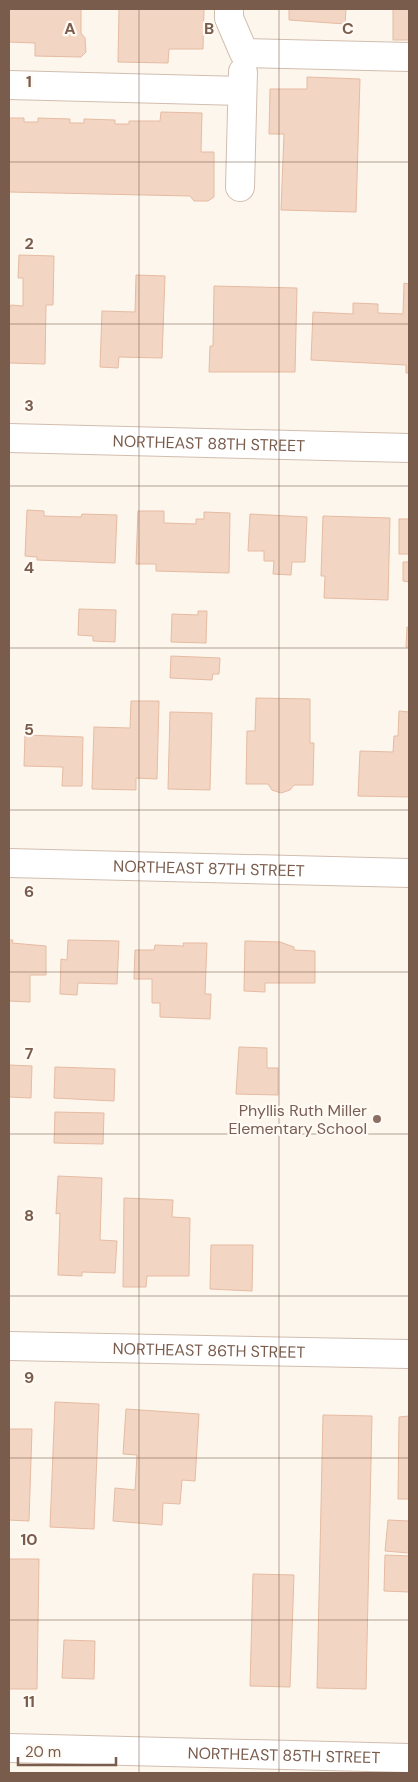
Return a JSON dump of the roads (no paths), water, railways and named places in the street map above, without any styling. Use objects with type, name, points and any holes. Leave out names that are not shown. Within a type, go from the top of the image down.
[{"type":"street","points":[[229,9],[229,18],[244,53],[240,187]]},
{"type":"street","points":[[244,53],[409,57]]},
{"type":"street","points":[[9,84],[242,91]]},
{"type":"street","name":"NORTHEAST 88TH STREET","points":[[9,438],[409,448]]},
{"type":"street","name":"NORTHEAST 87TH STREET","points":[[9,863],[409,873]]},
{"type":"street","name":"NORTHEAST 86TH STREET","points":[[9,1346],[409,1354]]},
{"type":"street","name":"NORTHEAST 85TH STREET","points":[[9,1748],[233,1764],[334,1765],[409,1758]]},
{"type":"place","name":"Phyllis Ruth Miller Elementary School","points":[[377,1119]]}]
